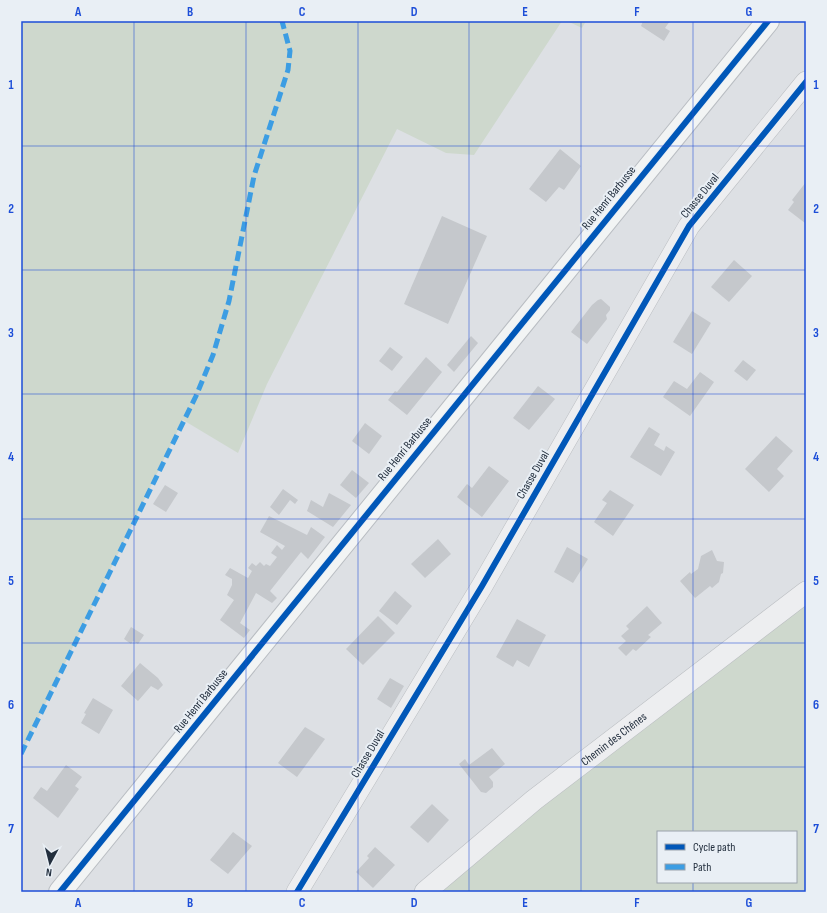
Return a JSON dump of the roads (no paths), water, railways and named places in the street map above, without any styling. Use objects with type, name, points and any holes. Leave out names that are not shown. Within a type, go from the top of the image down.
[{"type":"main road","name":"Rue Henri Barbusse","points":[[60,892],[768,21]]},
{"type":"street","name":"Chasse Duval","points":[[297,892],[482,586],[689,226],[806,82]]},
{"type":"street","name":"Chemin des Chênes","points":[[425,892],[534,800],[806,592]]}]
